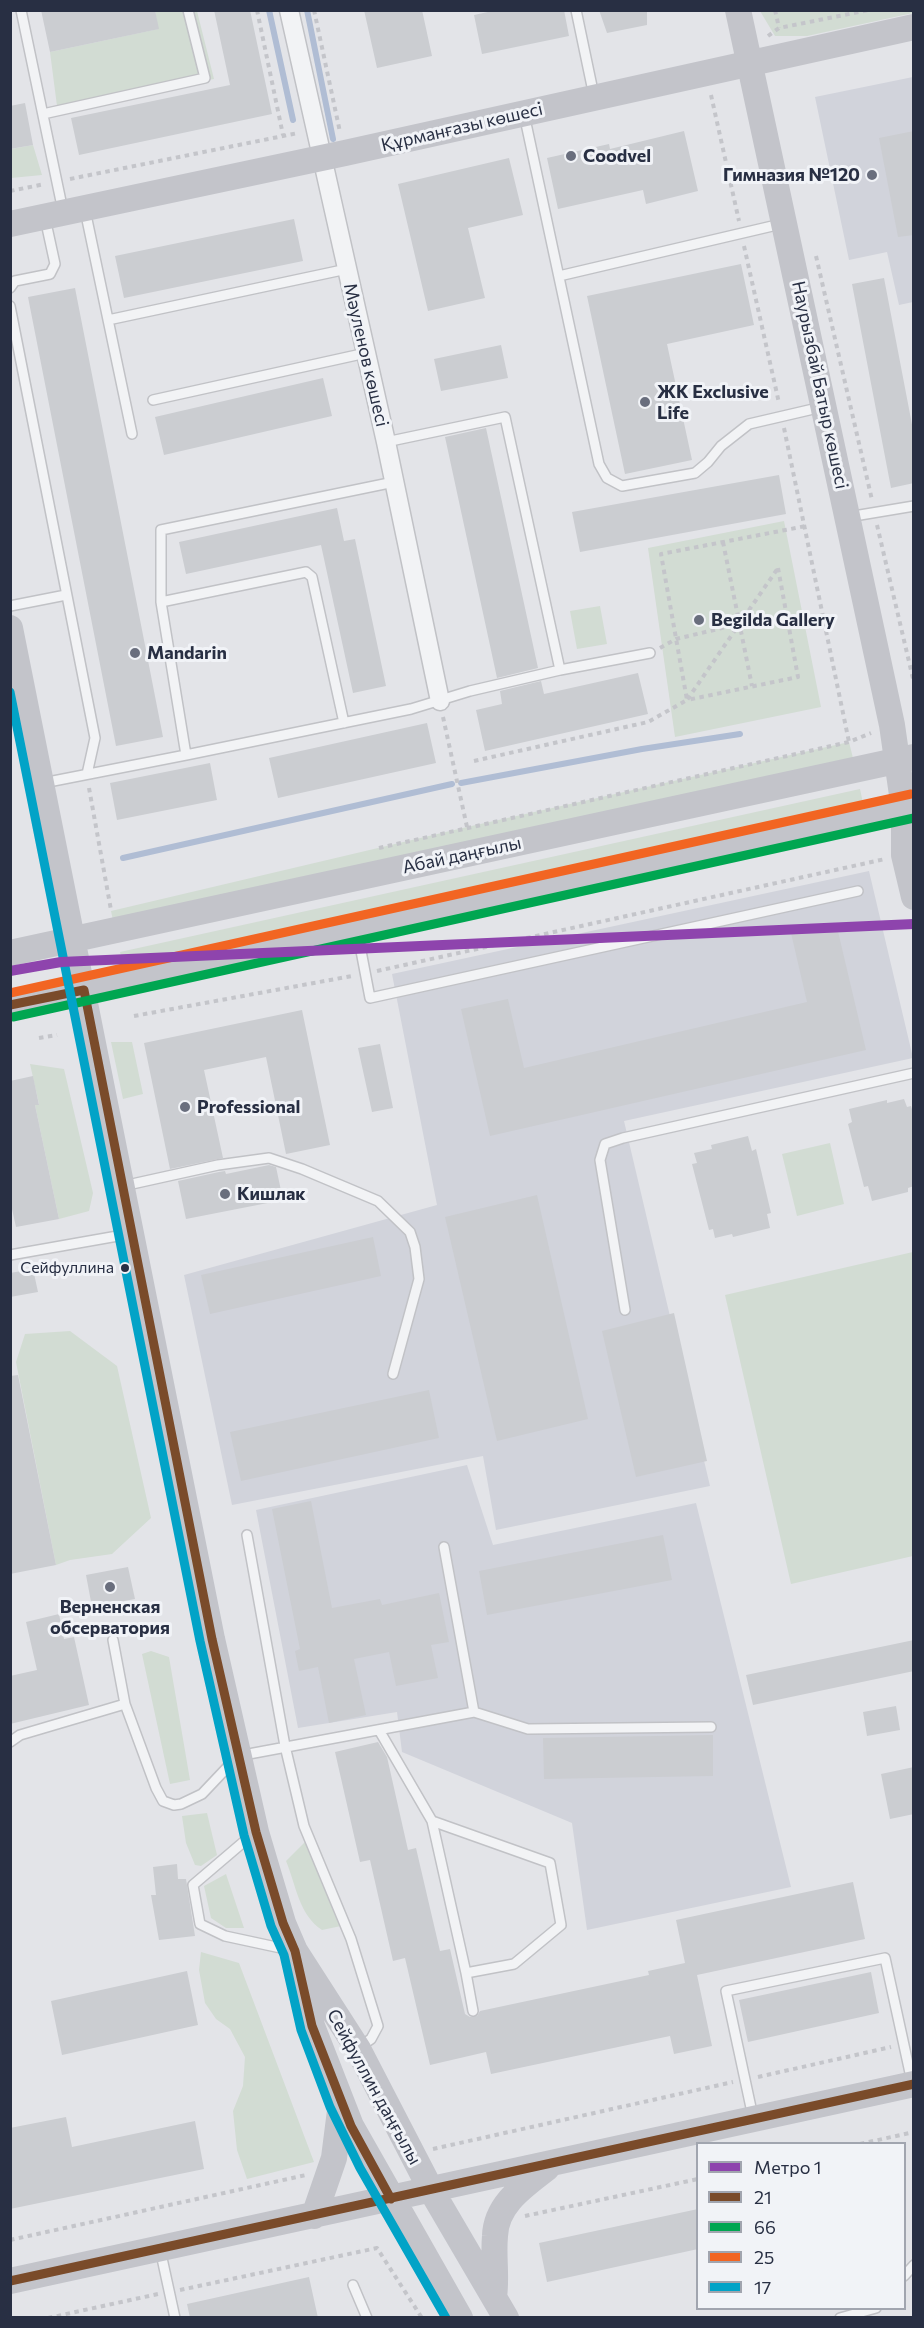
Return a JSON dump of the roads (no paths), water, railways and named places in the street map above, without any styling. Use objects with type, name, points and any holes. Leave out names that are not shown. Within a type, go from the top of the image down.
[{"type":"main road","name":"Наурызбай Батыр көшесі","points":[[738,10],[892,725],[905,759]]},
{"type":"main road","name":"Құрманғазы көшесі","points":[[10,224],[323,158],[914,27]]},
{"type":"main road","name":"Сейфуллин даңғылы","points":[[10,628],[210,1628],[256,1833],[283,1923],[295,1951],[358,2049],[431,2190],[500,2307]]},
{"type":"main road","points":[[905,759],[909,808],[904,855],[914,897]]},
{"type":"main road","name":"Абай даңғылы","points":[[10,953],[905,759]]},
{"type":"main road","points":[[10,1005],[909,808]]},
{"type":"main road","name":"Сейфуллин даңғылы","points":[[295,1951],[312,2026],[351,2126],[460,2318]]},
{"type":"main road","points":[[10,2281],[913,2085]]},
{"type":"main road","points":[[314,2216],[334,2158],[341,2103]]},
{"type":"main road","points":[[500,2307],[496,2278],[497,2221],[506,2204],[553,2164]]},
{"type":"street","name":"Мәуленов көшесі","points":[[289,10],[386,442],[440,701]]},
{"type":"lane","points":[[21,10],[64,212],[108,320],[132,434]]},
{"type":"lane","points":[[43,114],[205,78],[188,10]]},
{"type":"lane","points":[[576,10],[594,98]]},
{"type":"lane","points":[[524,113],[599,464],[607,478],[622,486],[695,473],[721,446],[749,423],[824,406]]},
{"type":"lane","points":[[10,288],[15,281],[50,274],[56,264],[64,212]]},
{"type":"lane","points":[[559,276],[785,223]]},
{"type":"lane","points":[[108,320],[347,269]]},
{"type":"lane","points":[[10,306],[95,738],[87,774]]},
{"type":"lane","points":[[153,400],[366,353]]},
{"type":"lane","points":[[386,442],[505,417],[560,670]]},
{"type":"lane","points":[[186,755],[161,602],[161,530],[394,482]]},
{"type":"lane","points":[[848,517],[914,506]]},
{"type":"lane","points":[[161,602],[306,572],[312,577],[344,723]]},
{"type":"lane","points":[[10,606],[66,595]]},
{"type":"lane","points":[[42,783],[344,723],[560,670],[650,653]]},
{"type":"lane","points":[[357,928],[370,998],[858,891]]},
{"type":"lane","points":[[625,1310],[600,1160],[605,1144],[623,1138],[914,1073]]},
{"type":"lane","points":[[122,1186],[218,1165],[269,1158],[302,1169],[378,1201],[410,1232],[415,1247],[419,1279],[393,1374]]},
{"type":"lane","points":[[10,1255],[131,1234]]},
{"type":"lane","points":[[246,1535],[285,1746],[304,1826],[351,1939],[378,2026],[371,2039],[358,2049]]},
{"type":"lane","points":[[444,1547],[474,1712]]},
{"type":"lane","points":[[113,1640],[125,1704],[163,1801],[174,1805],[202,1794],[238,1756],[474,1712],[528,1728],[711,1727]]},
{"type":"lane","points":[[10,1742],[20,1735],[125,1704]]},
{"type":"lane","points":[[379,1730],[432,1821],[473,2011]]},
{"type":"lane","points":[[432,1821],[550,1863],[561,1925],[514,1964],[466,1973]]},
{"type":"lane","points":[[256,1833],[193,1885],[200,1924],[225,1936],[295,1951]]},
{"type":"lane","points":[[753,2120],[726,1991],[885,1958],[913,2085]]},
{"type":"lane","points":[[160,2249],[175,2318]]},
{"type":"lane","points":[[353,2285],[367,2318]]},
{"type":"lane","points":[[840,2318],[870,2310]]},
{"type":"waterway","points":[[269,10],[293,120]]},
{"type":"waterway","points":[[307,10],[333,139]]},
{"type":"waterway","points":[[461,783],[642,749],[740,734]]},
{"type":"waterway","points":[[123,858],[452,784]]},
{"type":"metro line","name":"1","points":[[10,971],[61,962],[914,924]]},
{"type":"place","name":"Coodvel","points":[[571,156]]},
{"type":"place","name":"Гимназия №120","points":[[872,175]]},
{"type":"place","name":"ЖК Exclusive Life","points":[[645,402]]},
{"type":"place","name":"Begilda Gallery","points":[[699,620]]},
{"type":"place","name":"Mandarin","points":[[135,653]]},
{"type":"place","name":"Professional","points":[[185,1107]]},
{"type":"place","name":"Кишлак","points":[[225,1194]]},
{"type":"place","name":"Сейфуллина","points":[[125,1268]]},
{"type":"place","name":"Верненская обсерватория","points":[[110,1587]]}]
